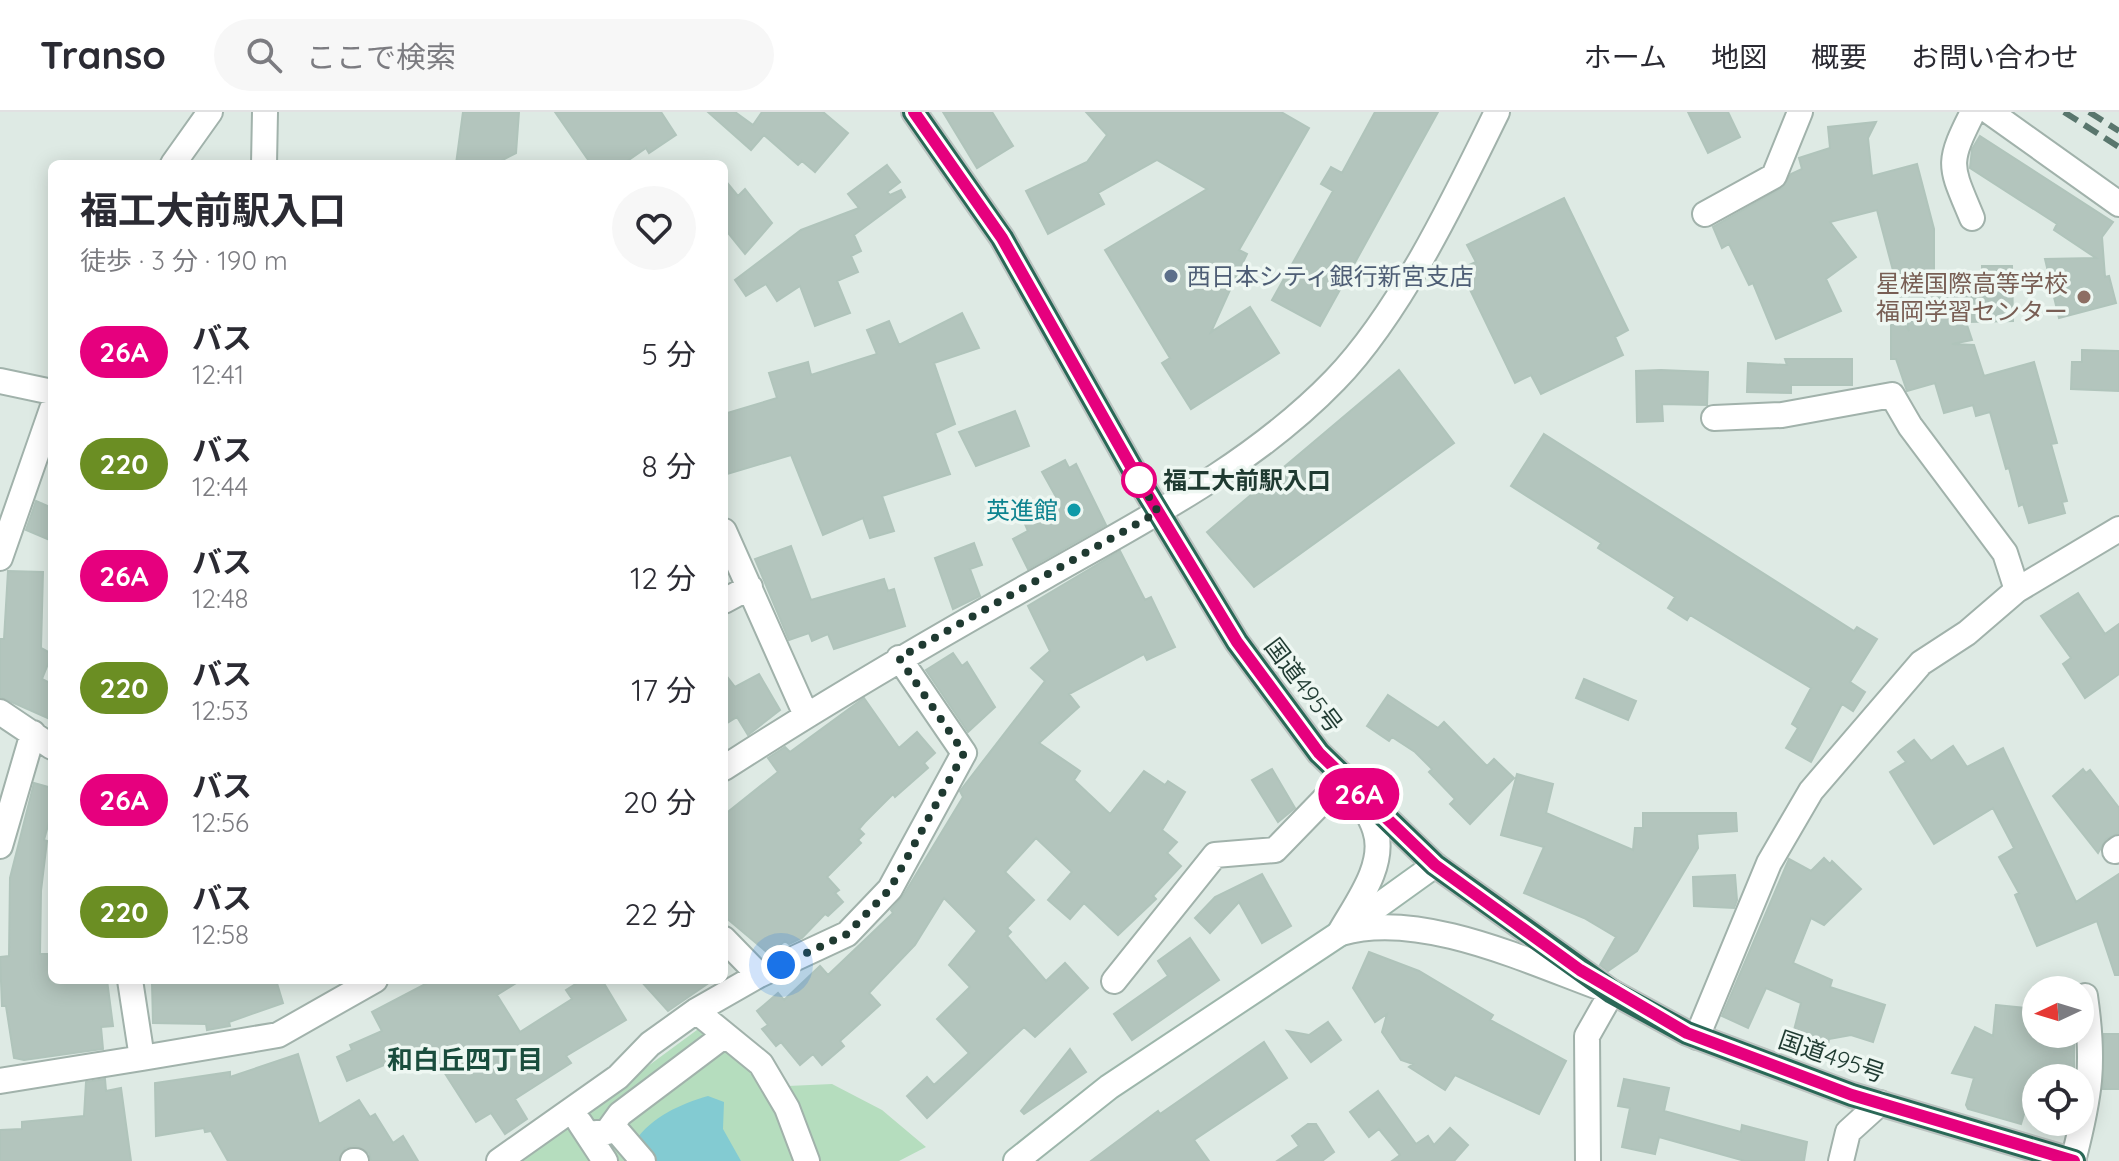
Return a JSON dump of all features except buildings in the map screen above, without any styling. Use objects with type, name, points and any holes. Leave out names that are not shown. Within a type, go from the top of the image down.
[{"type":"highway","name":"国道495号","points":[[914,112],[1002,238],[1158,512],[1237,642],[1319,753],[1435,865],[1612,992],[1697,1037],[1880,1103],[2074,1161]]},
{"type":"street","points":[[176,160],[210,112]]},
{"type":"street","points":[[264,160],[265,112]]},
{"type":"street","points":[[728,765],[899,658],[1158,512],[1260,447],[1335,380],[1374,333],[1456,196],[1497,112]]},
{"type":"street","points":[[1705,214],[1774,176],[1800,112]]},
{"type":"street","points":[[1972,218],[1952,168],[1954,149],[1973,112]]},
{"type":"street","points":[[1990,112],[2119,204]]},
{"type":"street","points":[[0,381],[48,391]]},
{"type":"street","points":[[1714,418],[1782,415],[1892,395],[1910,426],[2005,553],[2017,590]]},
{"type":"street","points":[[0,558],[48,420]]},
{"type":"street","points":[[1697,1037],[1769,863],[1811,791],[1921,663],[1967,633],[2017,590],[2119,529]]},
{"type":"street","points":[[728,540],[806,715]]},
{"type":"street","points":[[728,599],[750,587]]},
{"type":"street","points":[[499,1161],[618,1077],[650,1044],[696,1011],[759,975],[847,934],[890,889],[964,753],[899,658]]},
{"type":"street","points":[[0,712],[42,740],[0,846]]},
{"type":"street","points":[[1114,981],[1215,855],[1275,850],[1349,784],[1376,832],[1375,860],[1369,881],[1339,934]]},
{"type":"street","points":[[1016,1161],[1109,1087],[1339,934],[1435,865]]},
{"type":"street","points":[[1339,934],[1366,926],[1428,929],[1612,992],[1587,1036],[1588,1161]]},
{"type":"street","points":[[728,943],[759,975]]},
{"type":"street","points":[[131,984],[142,1058]]},
{"type":"street","points":[[0,1081],[278,1035],[368,984]]},
{"type":"street","points":[[696,1011],[761,1064],[787,1108],[807,1161]]},
{"type":"street","points":[[588,1134],[607,1132],[620,1114],[725,1035]]},
{"type":"street","points":[[2074,1161],[2089,1101],[2093,1048]]},
{"type":"street","points":[[1841,1161],[1848,1132],[1880,1103]]},
{"type":"street","points":[[571,1110],[605,1161]]},
{"type":"street","points":[[612,1125],[643,1161]]},
{"type":"green space","points":[[720,1013],[788,1086],[832,1084],[882,1110],[926,1147],[899,1161],[519,1161]]},
{"type":"water","points":[[708,1096],[724,1102],[723,1129],[741,1161],[641,1161],[635,1141],[650,1125],[667,1112]]},
{"type":"railway","points":[[2064,112],[2119,147]]},
{"type":"railway","points":[[2089,112],[2119,131]]},
{"type":"bus line","name":"26A","points":[[914,112],[1002,238],[1133,470],[1237,642],[1319,753],[1435,865],[1612,992],[1687,1033],[1852,1095],[2074,1161]]},
{"type":"place","name":"西日本シティ銀行新宮支店","points":[[1171,276]]},
{"type":"place","name":"星槎国際高等学校 福岡学習センター","points":[[2084,297]]},
{"type":"place","name":"福工大前駅入口","points":[[1139,480]]},
{"type":"place","name":"英進館","points":[[1074,510]]},
{"type":"district","name":"和白丘四丁目","points":[[465,1059]]},
{"type":"route","points":[[781,965],[847,934],[890,889],[964,753],[899,658],[1158,512],[1139,480]]}]
